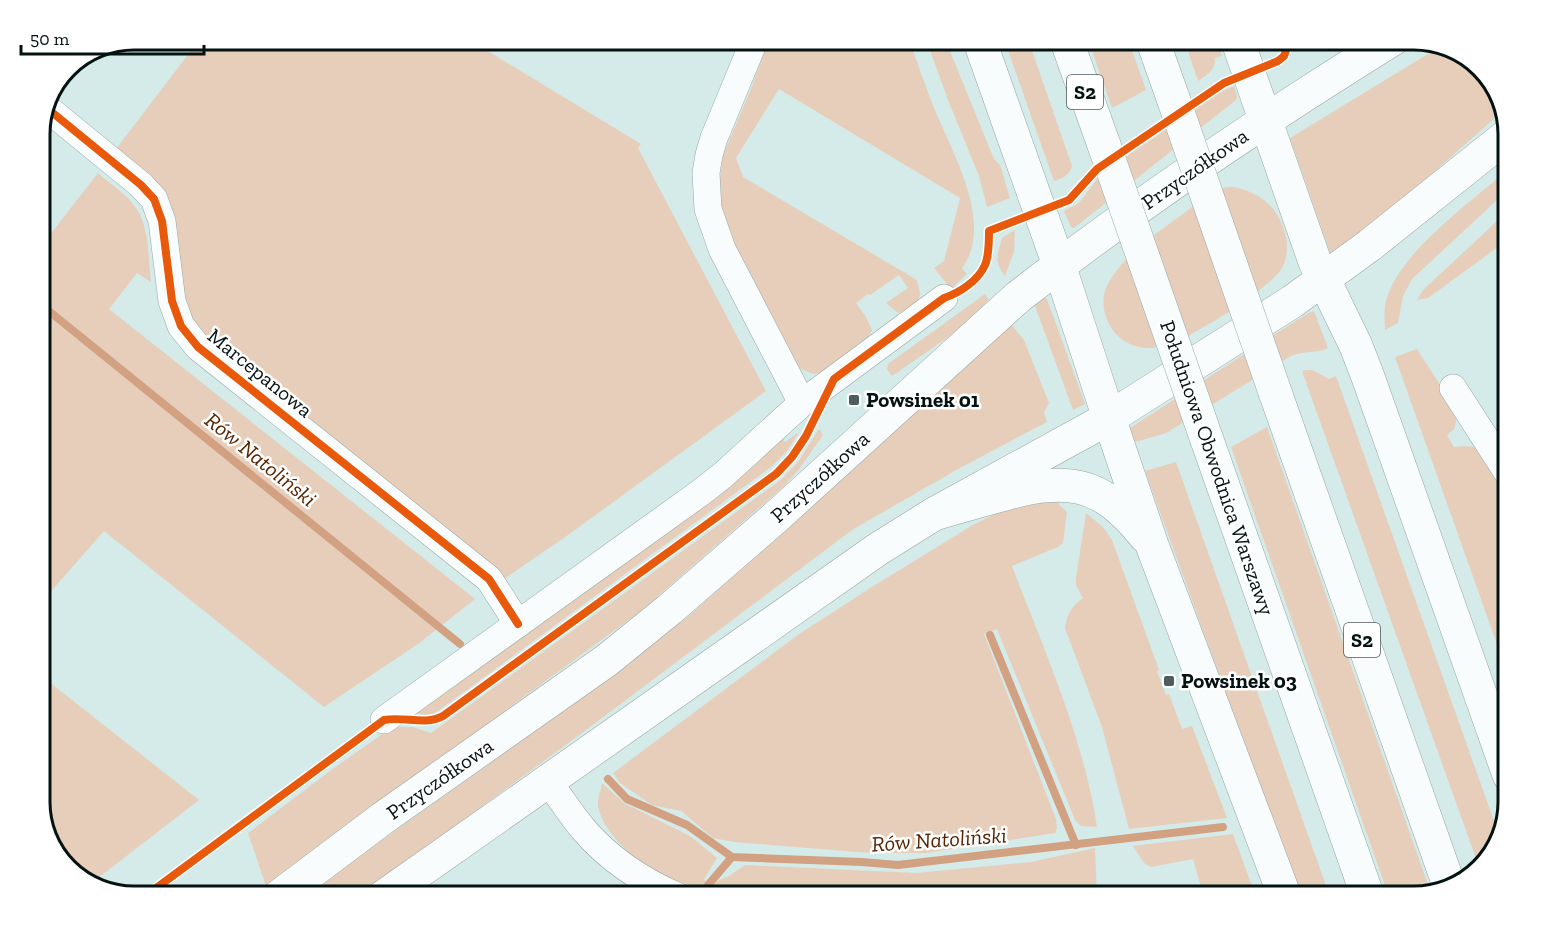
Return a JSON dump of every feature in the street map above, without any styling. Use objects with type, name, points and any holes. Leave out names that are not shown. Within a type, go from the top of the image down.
[{"type":"main road","points":[[983,50],[1059,265],[1152,545],[1281,886]]},
{"type":"main road","name":"Południowa Obwodnica Warszawy","points":[[1070,50],[1364,886]]},
{"type":"main road","name":"S2","points":[[1156,50],[1447,880]]},
{"type":"main road","points":[[1241,50],[1316,262],[1356,346],[1368,378],[1498,744]]},
{"type":"main road","name":"Przyczółkowa","points":[[293,886],[367,830],[598,666],[661,616],[777,516],[1018,297],[1059,265],[1265,119],[1375,50]]},
{"type":"main road","points":[[399,886],[878,549],[934,514],[1109,418],[1293,301],[1370,245],[1498,143]]},
{"type":"main road","points":[[934,514],[1030,487],[1050,484],[1074,486],[1094,492],[1108,500],[1131,518],[1152,545]]},
{"type":"street","points":[[750,50],[709,155],[706,173],[708,209],[722,249],[802,403]]},
{"type":"street","name":"Marcepanowa","points":[[52,112],[141,185],[154,199],[162,220],[172,301],[181,326],[198,347],[489,579],[519,624]]},
{"type":"street","points":[[384,720],[700,494],[802,403],[944,298]]},
{"type":"street","points":[[1453,388],[1498,458]]},
{"type":"street","points":[[548,782],[585,831],[609,854],[654,886]]},
{"type":"shaded area","points":[[192,50],[486,50],[641,144],[638,148],[766,391],[504,579],[205,338],[183,308],[172,219],[116,149]]},
{"type":"shaded area","points":[[765,50],[913,50],[967,188],[974,231],[971,250],[962,268],[967,274],[951,289],[934,268],[944,261],[960,198],[779,89],[736,158],[743,177],[917,280],[920,294],[918,303],[898,313],[886,303],[908,288],[899,275],[856,303],[872,330],[867,341],[827,372],[813,374],[792,365],[733,250],[722,214],[720,179],[723,155]]},
{"type":"shaded area","points":[[930,50],[949,50],[994,159],[1000,165],[1010,198],[987,207],[979,176]]},
{"type":"shaded area","points":[[1008,50],[1032,50],[1072,166],[1067,174],[1054,181]]},
{"type":"shaded area","points":[[1092,50],[1132,50],[1146,90],[1112,108]]},
{"type":"shaded area","points":[[1188,50],[1220,50],[1222,56],[1215,58],[1212,69],[1198,81]]},
{"type":"shaded area","points":[[1432,51],[1457,61],[1474,74],[1487,91],[1497,117],[1394,207],[1331,255],[1290,138]]},
{"type":"shaded area","points":[[1234,86],[1236,100],[1074,228],[1071,227],[1064,211],[1079,203],[1101,174],[1221,92]]},
{"type":"shaded area","points":[[98,173],[128,198],[141,216],[144,225],[151,282],[137,273],[109,309],[475,599],[418,644],[324,707],[104,531],[50,592],[50,235]]},
{"type":"shaded area","points":[[1498,178],[1498,199],[1412,279],[1403,296],[1398,323],[1385,330],[1386,302],[1395,280],[1422,245]]},
{"type":"shaded area","points":[[1234,187],[1261,198],[1279,218],[1287,244],[1282,268],[1274,278],[1245,301],[1188,336],[1160,347],[1149,348],[1133,345],[1123,340],[1113,331],[1104,305],[1107,286],[1114,275],[1131,254],[1201,200],[1223,188]]},
{"type":"shaded area","points":[[1498,220],[1498,247],[1428,298],[1417,300],[1423,290]]},
{"type":"shaded area","points":[[1015,230],[1014,252],[1005,276],[999,266],[998,254],[1002,238]]},
{"type":"shaded area","points":[[985,294],[989,300],[954,333],[892,376],[887,369],[888,364]]},
{"type":"shaded area","points":[[1043,297],[1047,299],[1085,404],[1073,410],[1034,303]]},
{"type":"shaded area","points":[[1314,311],[1328,348],[1291,356],[1166,433],[1132,443],[1130,428]]},
{"type":"shaded area","points":[[1011,324],[1024,340],[1049,403],[1044,412],[1047,422],[958,469],[852,530],[374,886],[317,886],[590,692],[691,614]]},
{"type":"shaded area","points":[[1417,349],[1458,413],[1454,429],[1447,435],[1454,447],[1473,447],[1483,452],[1498,478],[1498,647],[1395,357]]},
{"type":"shaded area","points":[[1312,370],[1329,379],[1336,376],[1496,825],[1487,845],[1476,859],[1302,371]]},
{"type":"shaded area","points":[[1267,427],[1428,886],[1385,886],[1231,447]]},
{"type":"shaded area","points":[[819,429],[823,435],[785,485],[641,611],[266,886],[248,833],[388,730],[413,727],[431,733],[782,479],[798,462]]},
{"type":"shaded area","points":[[799,432],[787,451],[771,467],[438,711],[430,715],[412,713],[780,435],[785,442]]},
{"type":"shaded area","points":[[1176,462],[1326,886],[1296,886],[1145,471]]},
{"type":"shaded area","points":[[1060,497],[1059,505],[1067,512],[1063,543],[1012,566],[1073,727],[1083,760],[1097,827],[1081,826],[1075,820],[997,629],[984,634],[1056,819],[1055,833],[925,853],[870,853],[734,842],[713,838],[681,811],[652,805],[620,783],[613,773],[799,634],[872,587],[971,526],[1023,500]]},
{"type":"shaded area","points":[[1086,513],[1103,527],[1112,540],[1166,695],[1169,694],[1182,729],[1192,726],[1227,818],[1129,829],[1102,727],[1065,628],[1071,611],[1083,598],[1076,585],[1076,578]]},
{"type":"shaded area","points":[[50,683],[199,800],[98,878],[82,869],[58,840],[51,819]]},
{"type":"shaded area","points":[[602,783],[624,803],[690,836],[717,858],[704,879],[708,885],[729,876],[745,865],[917,873],[1031,862],[1095,848],[1097,886],[682,886],[645,866],[620,844],[602,819],[598,806]]},
{"type":"shaded area","points":[[1233,834],[1252,886],[1201,886],[1193,859],[1151,867],[1144,863],[1133,846]]},
{"type":"waterway","name":"Rów Natoliński","points":[[50,312],[460,644]]},
{"type":"waterway","points":[[990,635],[1076,845]]},
{"type":"waterway","name":"Rów Natoliński","points":[[608,779],[627,799],[687,825],[732,857],[898,865],[1223,827]]},
{"type":"waterway","points":[[708,885],[732,857]]},
{"type":"cycle path","points":[[159,886],[384,720],[422,721],[443,716],[776,474],[792,457],[806,436],[834,379],[944,298],[962,290],[978,276],[987,257],[989,231],[1069,200],[1097,169],[1224,83],[1278,61],[1284,56],[1286,50]]},
{"type":"cycle path","points":[[52,112],[141,185],[154,199],[162,221],[172,301],[181,326],[198,347],[489,579],[518,624]]},
{"type":"place","name":"Powsinek 01","points":[[854,400]]},
{"type":"place","name":"Powsinek 03","points":[[1169,681]]}]
